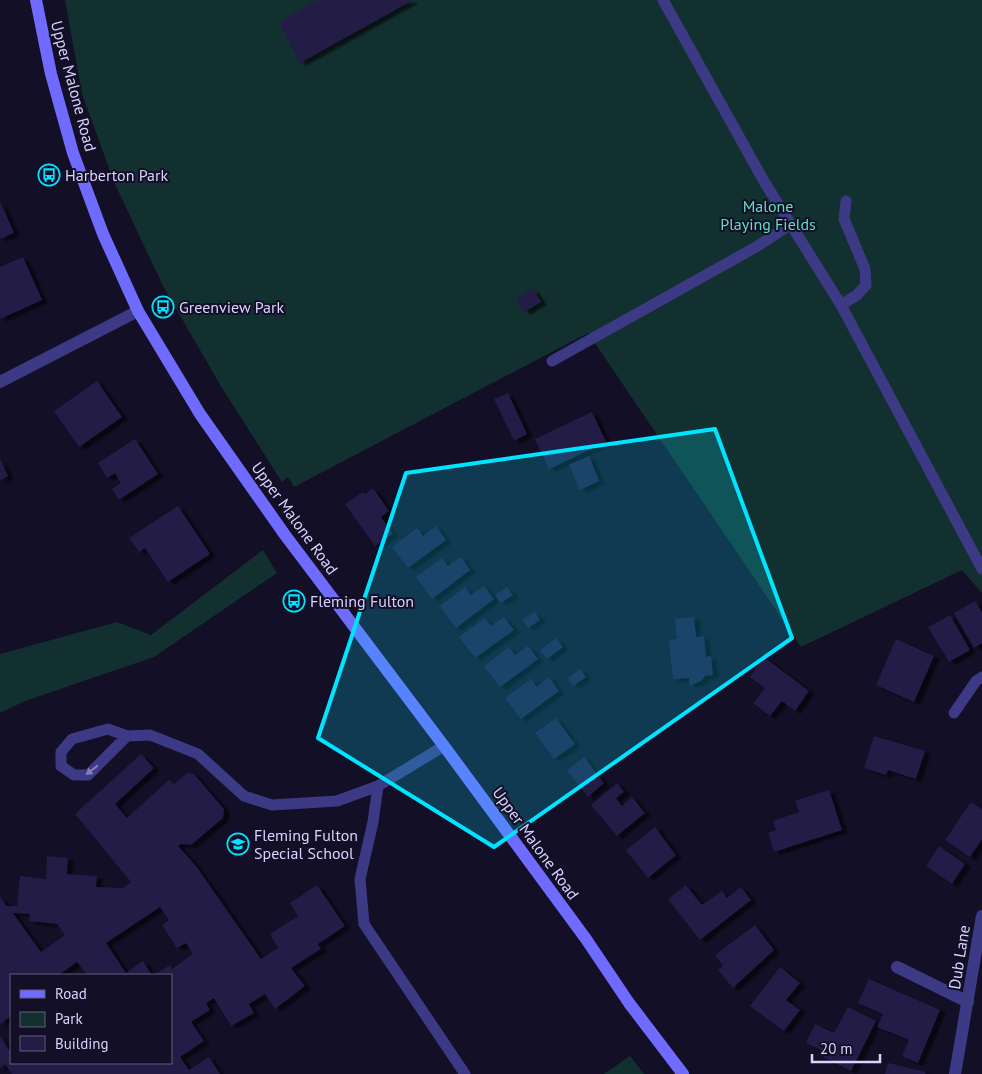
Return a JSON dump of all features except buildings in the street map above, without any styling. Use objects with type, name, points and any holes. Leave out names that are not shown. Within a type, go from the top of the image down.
[{"type":"main road","name":"Upper Malone Road","points":[[36,0],[51,74],[73,153],[103,234],[138,311],[200,414],[285,535],[444,746],[683,1074]]},
{"type":"street","points":[[0,382],[138,311]]},
{"type":"street","name":"Dub Lane","points":[[955,1074],[982,916]]},
{"type":"street","name":"Dub Lane","points":[[896,967],[968,1002]]},
{"type":"lane","points":[[663,0],[764,183],[841,305],[982,569]]},
{"type":"lane","points":[[841,305],[857,295],[866,285],[865,269],[844,219],[846,202]]},
{"type":"lane","points":[[552,361],[756,247],[791,224]]},
{"type":"lane","points":[[954,713],[976,681],[982,677]]},
{"type":"lane","points":[[127,736],[88,775],[74,775],[61,766],[60,752],[72,739],[108,730],[127,736],[150,736],[198,754],[244,796],[272,805],[337,801],[378,786],[444,746]]},
{"type":"lane","points":[[378,786],[373,822],[360,879],[364,924],[465,1074]]},
{"type":"highlighted area","points":[[715,429],[792,638],[494,847],[318,738],[406,473]]},
{"type":"green space","name":"Malone Playing Fields","points":[[65,0],[982,0],[982,593],[962,570],[801,647],[588,333],[294,487],[288,477],[282,482],[222,388],[163,286],[114,182],[82,94]]},
{"type":"green space","points":[[263,550],[277,573],[154,657],[25,701],[0,713],[0,654],[117,622],[151,635]]},
{"type":"green space","points":[[630,1056],[644,1074],[604,1074]]},
{"type":"place","name":"Harberton Park","points":[[49,175]]},
{"type":"place","name":"Greenview Park","points":[[163,307]]},
{"type":"place","name":"Fleming Fulton","points":[[294,601]]},
{"type":"place","name":"Fleming Fulton Special School","points":[[238,844]]}]
